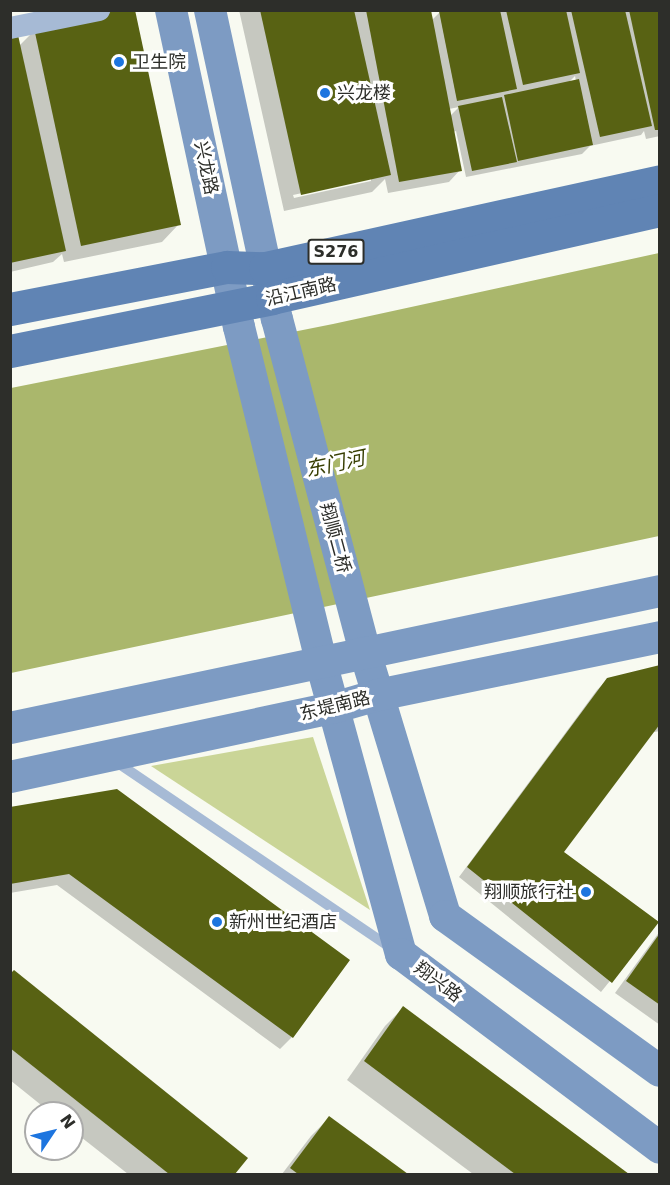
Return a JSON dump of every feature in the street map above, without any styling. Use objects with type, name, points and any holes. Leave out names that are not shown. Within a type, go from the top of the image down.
[{"type":"main road","name":"兴龙路","points":[[171,10],[237,316]]},
{"type":"main road","name":"兴龙路","points":[[210,10],[271,295]]},
{"type":"main road","name":"沿江南路","points":[[10,351],[237,316],[271,295],[660,181]]},
{"type":"main road","name":"沿江南路","points":[[10,309],[227,267],[271,295],[660,210]]},
{"type":"main road","name":"翔顺二桥","points":[[271,295],[365,652]]},
{"type":"main road","points":[[237,316],[321,662]]},
{"type":"main road","points":[[10,728],[660,591]]},
{"type":"main road","name":"东堤南路","points":[[10,777],[333,708],[378,695],[660,637]]},
{"type":"main road","points":[[365,652],[444,916],[660,1071]]},
{"type":"main road","name":"翔兴路","points":[[321,662],[401,954],[660,1148]]},
{"type":"street","points":[[10,28],[99,10]]},
{"type":"lane","points":[[107,756],[401,954]]},
{"type":"shaded area","points":[[313,737],[370,910],[151,766]]},
{"type":"water","name":"东门河","points":[[659,253],[659,536],[11,673],[11,388],[333,324]]},
{"type":"building","points":[[120,10],[135,10],[181,225],[81,246],[34,28]]},
{"type":"building","name":"兴龙楼","points":[[260,10],[354,10],[391,175],[301,195]]},
{"type":"building","points":[[366,10],[431,10],[462,171],[399,182]]},
{"type":"building","points":[[500,10],[517,89],[457,101],[439,11]]},
{"type":"building","points":[[506,10],[566,10],[580,73],[523,85]]},
{"type":"building","points":[[571,10],[625,10],[652,126],[600,137]]},
{"type":"building","points":[[629,10],[660,10],[660,130],[655,130]]},
{"type":"building","points":[[18,35],[66,251],[10,263],[10,36]]},
{"type":"building","points":[[579,79],[593,145],[518,161],[504,95]]},
{"type":"building","points":[[502,97],[517,162],[472,171],[458,106]]},
{"type":"building","points":[[660,665],[660,724],[564,852],[659,922],[612,983],[467,867],[607,678]]},
{"type":"building","name":"新州世纪酒店","points":[[117,789],[350,960],[293,1038],[69,874],[10,884],[10,807]]},
{"type":"building","points":[[660,933],[660,1005],[626,981]]},
{"type":"building","points":[[14,970],[248,1158],[235,1174],[169,1174],[84,1107],[84,1101],[77,1101],[10,1048],[10,974]]},
{"type":"building","points":[[403,1006],[629,1174],[515,1174],[364,1061]]},
{"type":"building","points":[[329,1116],[408,1174],[298,1174],[290,1168]]},
{"type":"place","name":"卫生院","points":[[119,62]]},
{"type":"place","name":"兴龙楼","points":[[325,93]]},
{"type":"place","name":"翔顺旅行社","points":[[586,892]]},
{"type":"place","name":"新州世纪酒店","points":[[217,922]]}]
